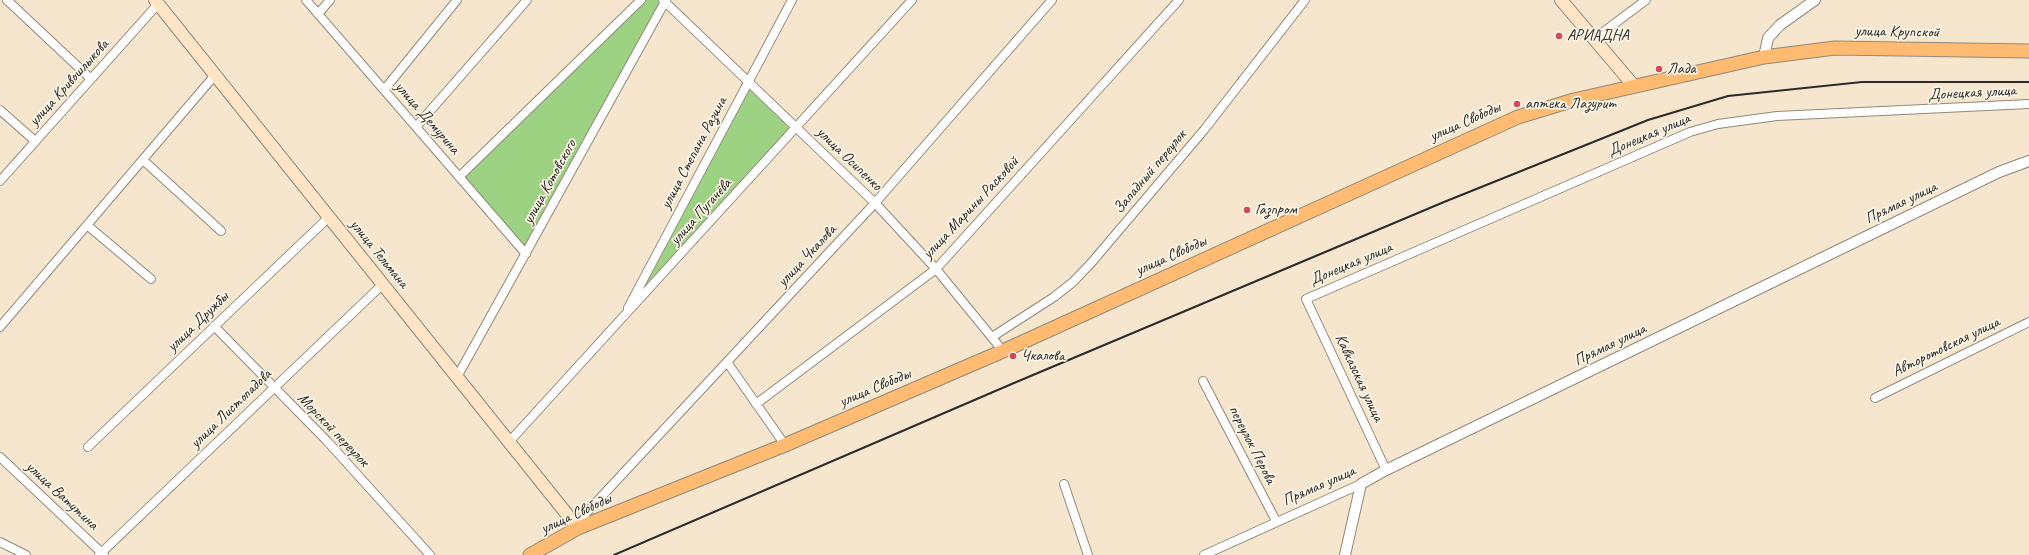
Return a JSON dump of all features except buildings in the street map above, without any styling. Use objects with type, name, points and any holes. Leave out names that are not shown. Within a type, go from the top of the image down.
[{"type":"main road","points":[[1561,0],[1634,86]]},
{"type":"main road","name":"улица Тельмана","points":[[157,2],[576,527]]},
{"type":"main road","name":"улица Крупской","points":[[1764,57],[1835,48],[2029,51]]},
{"type":"main road","name":"улица Свободы","points":[[530,555],[576,527],[785,445],[1003,351],[1518,117],[1574,100],[1764,57]]},
{"type":"street","points":[[7,0],[91,79]]},
{"type":"street","name":"улица Демурина","points":[[306,0],[526,254]]},
{"type":"street","points":[[318,14],[330,0]]},
{"type":"street","points":[[384,90],[457,0]]},
{"type":"street","points":[[416,127],[527,0]]},
{"type":"street","points":[[459,177],[641,0]]},
{"type":"street","name":"улица Степана Разина","points":[[622,319],[792,0]]},
{"type":"street","name":"улица Пугачёва","points":[[509,442],[912,0]]},
{"type":"street","name":"улица Чкалова","points":[[576,527],[875,203],[1052,0]]},
{"type":"street","name":"улица Марины Расковой","points":[[756,404],[936,269],[1179,0]]},
{"type":"street","name":"Западный переулок","points":[[992,337],[1054,297],[1092,262],[1204,130],[1305,0]]},
{"type":"street","points":[[1594,38],[1646,0]]},
{"type":"street","points":[[1764,57],[1768,38],[1780,26],[1815,0]]},
{"type":"street","name":"улица Осипенко","points":[[665,1],[875,203],[936,269],[1003,351]]},
{"type":"street","name":"улица Котовского","points":[[457,377],[665,1]]},
{"type":"street","name":"улица Кривошлыкова","points":[[0,180],[91,79],[157,2]]},
{"type":"street","points":[[0,327],[216,75]]},
{"type":"street","name":"Донецкая улица","points":[[1306,299],[1690,132],[1718,124],[1777,116],[2029,104]]},
{"type":"street","points":[[0,110],[35,141]]},
{"type":"street","points":[[143,160],[221,231]]},
{"type":"street","name":"Прямая улица","points":[[1204,555],[1276,521],[1361,484],[1386,470],[1998,172],[2029,162]]},
{"type":"street","name":"улица Дружбы","points":[[88,447],[329,217]]},
{"type":"street","points":[[88,225],[151,279]]},
{"type":"street","name":"улица Листопадова","points":[[101,554],[382,284]]},
{"type":"street","name":"Кавказская улица","points":[[1306,299],[1386,470]]},
{"type":"street","name":"Авторотовская улица","points":[[1875,398],[2029,322]]},
{"type":"street","name":"Морской переулок","points":[[214,326],[328,441],[430,555]]},
{"type":"street","points":[[727,362],[785,445]]},
{"type":"street","name":"переулок Перова","points":[[1203,382],[1276,521]]},
{"type":"street","name":"улица Ватутина","points":[[0,457],[101,554]]},
{"type":"street","points":[[1064,484],[1088,555]]},
{"type":"street","points":[[1345,555],[1361,484]]},
{"type":"street","points":[[0,542],[26,555]]},
{"type":"green space","points":[[641,0],[663,0],[526,254],[459,177]]},
{"type":"green space","points":[[748,82],[799,130],[622,319]]},
{"type":"railway","points":[[614,555],[1014,383],[1444,202],[1648,120],[1728,96],[1862,82],[2029,82]]},
{"type":"place","name":"АРИАДНА","points":[[1559,36]]},
{"type":"place","name":"Лада","points":[[1659,69]]},
{"type":"place","name":"аптека Лазурит","points":[[1517,104]]},
{"type":"place","name":"Газпром","points":[[1247,210]]},
{"type":"place","name":"Чкалова","points":[[1013,356]]}]
